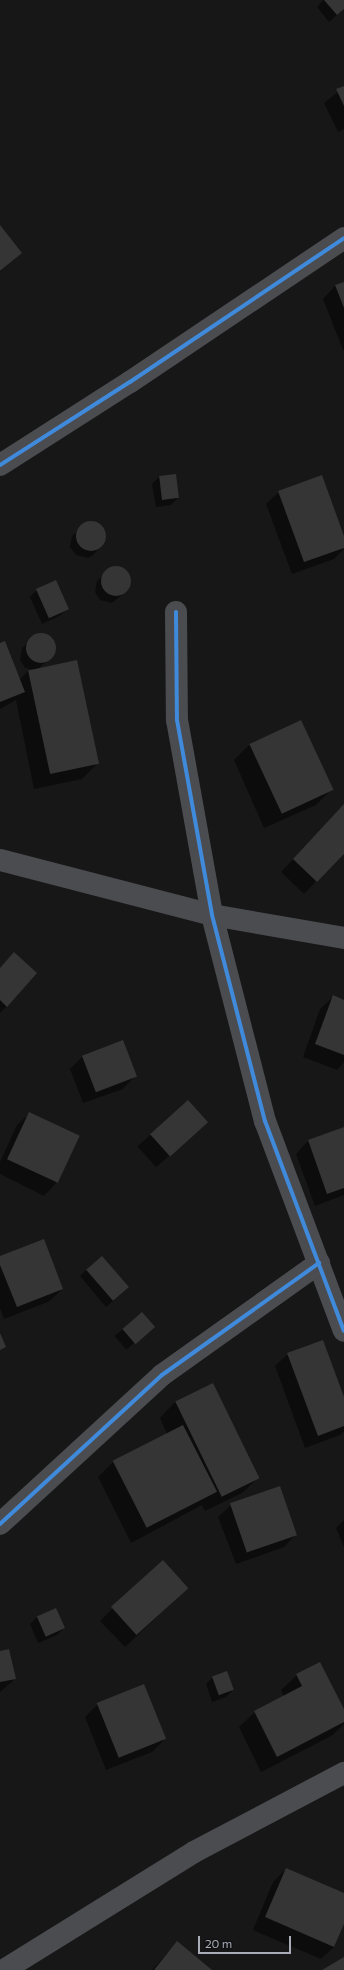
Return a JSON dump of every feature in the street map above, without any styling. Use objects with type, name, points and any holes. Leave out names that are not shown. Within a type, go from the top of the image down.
[{"type":"street","points":[[0,465],[130,382],[344,238]]},
{"type":"street","points":[[176,612],[177,720],[212,915],[265,1121],[344,1331]]},
{"type":"street","points":[[0,860],[212,915],[344,938]]},
{"type":"street","points":[[0,1524],[162,1375],[319,1263]]},
{"type":"street","points":[[4,1970],[194,1852],[344,1773]]},
{"type":"building","points":[[324,0],[344,0],[344,9],[337,15]]},
{"type":"building","points":[[344,86],[344,106],[336,89]]},
{"type":"building","points":[[0,225],[22,253],[0,271]]},
{"type":"building","points":[[344,282],[344,308],[335,285]]},
{"type":"building","points":[[176,474],[179,498],[162,500],[159,476]]},
{"type":"building","points":[[322,475],[344,536],[344,548],[304,562],[278,491]]},
{"type":"building","points":[[91,521],[102,525],[106,536],[102,547],[91,551],[80,547],[76,536],[80,525]]},
{"type":"building","points":[[116,566],[127,570],[131,581],[127,592],[116,596],[105,592],[101,581],[105,570]]},
{"type":"building","points":[[56,580],[69,609],[49,618],[36,589]]},
{"type":"building","points":[[41,633],[52,637],[56,648],[52,659],[41,663],[30,659],[26,648],[30,637]]},
{"type":"building","points":[[5,641],[25,692],[0,702],[0,643]]},
{"type":"building","points":[[77,660],[99,764],[50,774],[28,670]]},
{"type":"building","points":[[301,720],[334,790],[282,814],[249,744]]},
{"type":"building","points":[[344,804],[344,854],[317,882],[293,859]]},
{"type":"building","points":[[14,952],[37,973],[7,1007],[0,1000],[0,968]]},
{"type":"building","points":[[333,995],[344,1000],[344,1055],[315,1044]]},
{"type":"building","points":[[123,1040],[137,1076],[96,1092],[82,1056]]},
{"type":"building","points":[[188,1100],[208,1122],[170,1156],[150,1134]]},
{"type":"building","points":[[29,1112],[80,1136],[58,1183],[7,1159]]},
{"type":"building","points":[[344,1127],[344,1188],[327,1194],[308,1140]]},
{"type":"building","points":[[44,1239],[63,1289],[17,1307],[0,1265],[0,1256]]},
{"type":"building","points":[[102,1256],[129,1287],[113,1301],[86,1270]]},
{"type":"building","points":[[142,1312],[155,1327],[135,1344],[122,1329]]},
{"type":"building","points":[[0,1333],[6,1347],[0,1350]]},
{"type":"building","points":[[323,1340],[344,1397],[344,1426],[318,1436],[287,1353]]},
{"type":"building","points":[[213,1383],[259,1478],[222,1497],[175,1401]]},
{"type":"building","points":[[183,1425],[217,1492],[147,1528],[113,1461]]},
{"type":"building","points":[[280,1486],[297,1535],[247,1552],[230,1503]]},
{"type":"building","points":[[163,1560],[188,1588],[136,1635],[111,1607]]},
{"type":"building","points":[[56,1608],[65,1628],[46,1637],[37,1617]]},
{"type":"building","points":[[9,1649],[16,1679],[0,1682],[0,1651]]},
{"type":"building","points":[[320,1662],[344,1709],[344,1722],[277,1757],[254,1711],[302,1686],[296,1674]]},
{"type":"building","points":[[227,1671],[234,1690],[219,1695],[212,1676]]},
{"type":"building","points":[[144,1684],[166,1739],[119,1758],[97,1703]]},
{"type":"building","points":[[286,1868],[344,1893],[344,1924],[334,1947],[265,1917]]},
{"type":"building","points":[[177,1941],[212,1970],[154,1970]]},
{"type":"building","points":[[344,1957],[344,1970],[322,1970]]},
{"type":"cycle path","points":[[0,465],[130,382],[344,238]]},
{"type":"cycle path","points":[[176,612],[177,720],[212,915],[265,1121],[344,1331]]},
{"type":"cycle path","points":[[0,1524],[162,1375],[319,1263]]}]
